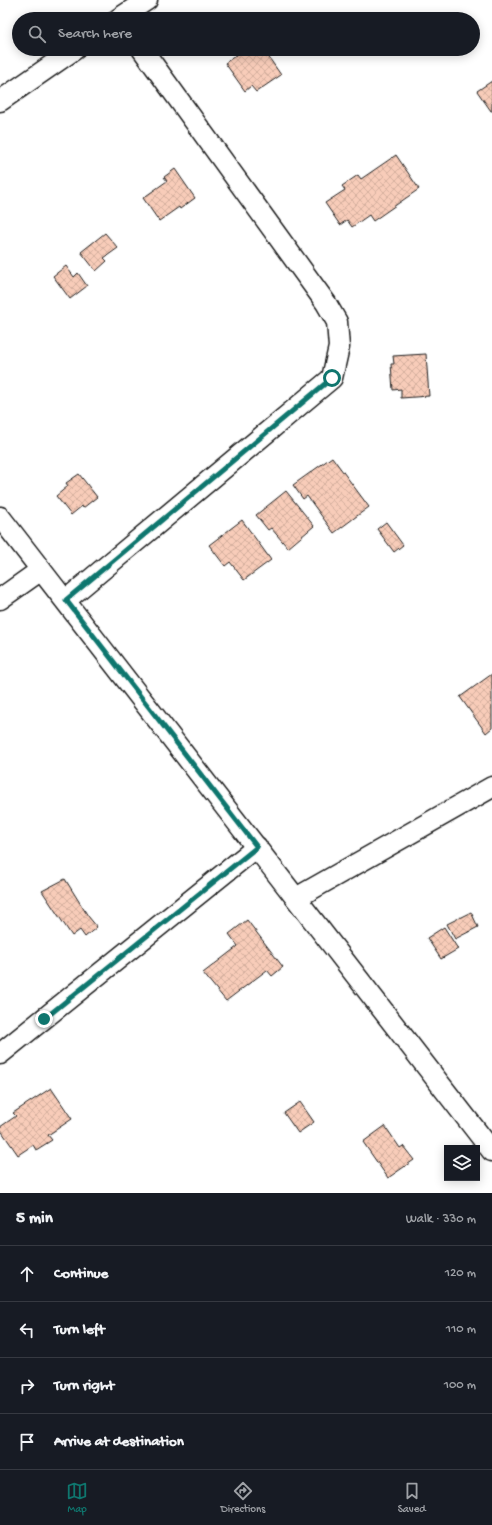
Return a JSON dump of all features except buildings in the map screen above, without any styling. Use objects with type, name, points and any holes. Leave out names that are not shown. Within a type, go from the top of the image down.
[{"type":"street","points":[[130,12],[147,0]]},
{"type":"street","points":[[0,101],[65,56]]},
{"type":"street","points":[[66,600],[332,378],[339,346],[337,322],[326,303],[147,56]]},
{"type":"street","points":[[0,517],[66,600],[492,1151]]},
{"type":"street","points":[[0,599],[42,570]]},
{"type":"street","points":[[296,898],[492,787]]},
{"type":"street","points":[[0,1054],[257,847]]},
{"type":"route","points":[[44,1019],[257,847],[66,600],[332,378]]}]
